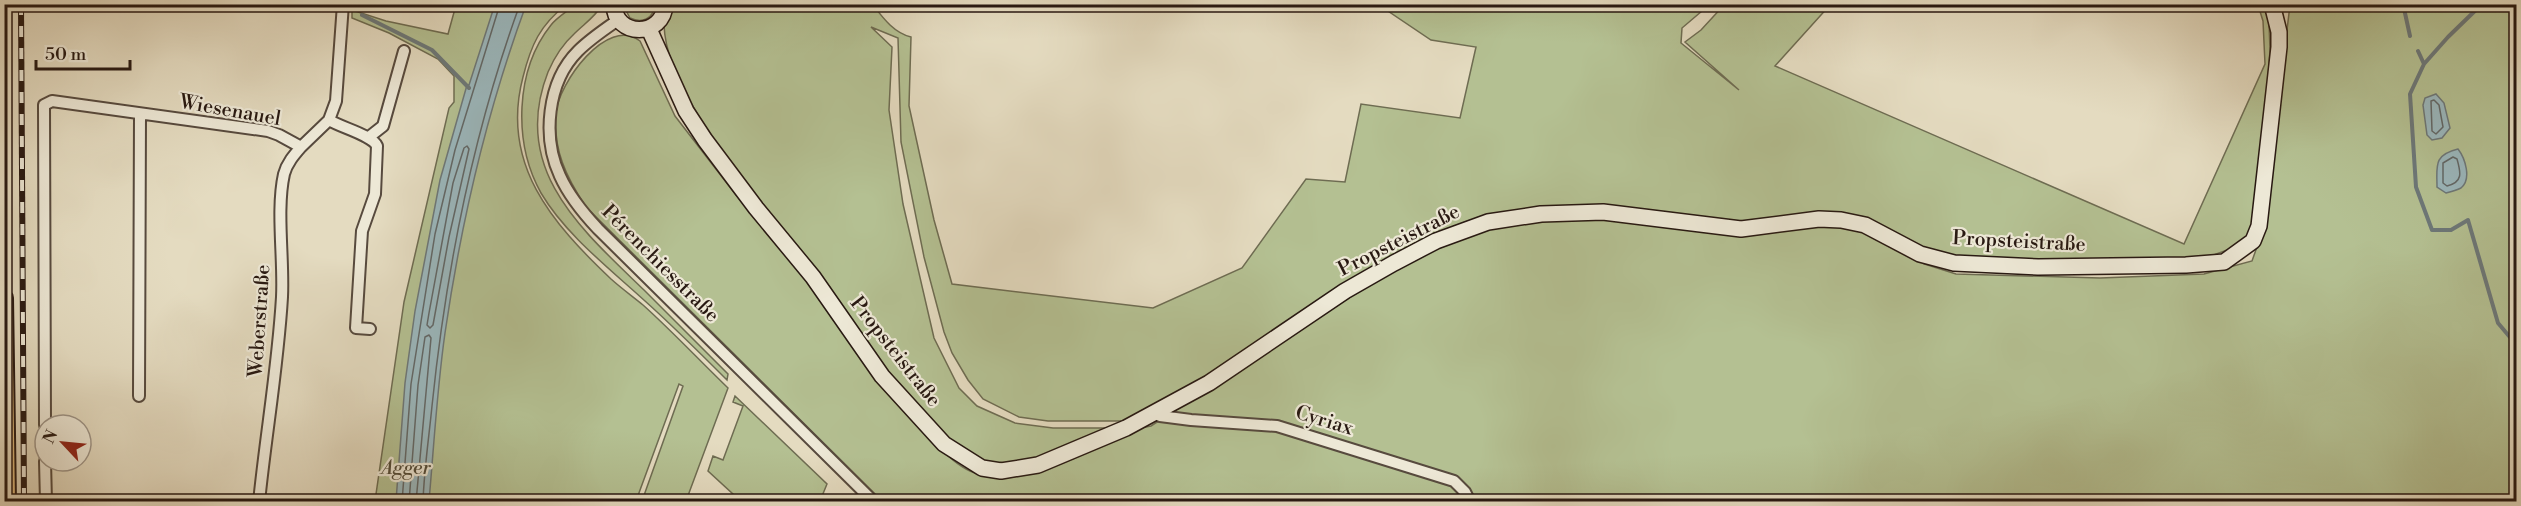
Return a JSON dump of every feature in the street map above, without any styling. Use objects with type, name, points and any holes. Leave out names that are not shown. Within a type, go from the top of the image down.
[{"type":"main road","points":[[4,298],[6,501]]},
{"type":"street","name":"Wiesenauel","points":[[45,413],[42,110],[46,102],[268,131],[301,147],[329,120],[336,101],[339,86],[343,4]]},
{"type":"street","points":[[616,12],[632,30],[649,29],[662,18],[665,4]]},
{"type":"street","name":"Propsteistraße","points":[[649,29],[686,111],[728,172],[813,277],[882,376],[944,444],[982,468],[1001,471],[1019,470],[1038,465],[1099,441],[1209,383],[1346,291],[1436,241],[1488,222],[1541,214],[1603,213],[1741,229],[1819,219],[1841,220],[1865,225],[1920,254],[1974,265],[2038,267],[2186,265],[2224,262],[2253,241],[2259,226],[2279,47],[2279,32],[2272,4]]},
{"type":"street","name":"Pérenchiesstraße","points":[[616,12],[577,51],[559,82],[549,122],[553,156],[560,176],[574,200],[598,229],[874,501]]},
{"type":"street","points":[[369,137],[383,126],[404,51]]},
{"type":"street","points":[[140,114],[140,396]]},
{"type":"street","points":[[329,120],[342,128],[369,137],[377,146],[375,194],[362,231],[356,328],[370,329]]},
{"type":"street","name":"Weberstraße","points":[[259,501],[280,335],[283,290],[282,189],[290,159],[301,147]]},
{"type":"street","name":"Cyriax","points":[[1154,412],[1160,416],[1191,420],[1277,426],[1454,481],[1470,501]]},
{"type":"street","points":[[45,473],[46,501]]},
{"type":"green space","points":[[576,4],[602,5],[593,17],[566,42],[548,72],[539,107],[538,138],[545,168],[558,194],[576,220],[597,244],[728,374],[727,380],[666,320],[575,237],[551,208],[532,173],[522,130],[522,107],[530,63],[539,43],[553,22]]},
{"type":"green space","points":[[456,5],[566,5],[549,20],[538,36],[529,55],[523,77],[518,108],[519,137],[525,164],[536,190],[569,236],[589,258],[654,315],[728,388],[686,501],[642,501],[683,386],[679,384],[636,501],[375,501],[404,302],[449,108],[454,102],[454,76],[438,59],[389,33],[352,18],[352,10],[386,21],[448,34]]},
{"type":"green space","points":[[623,5],[655,5],[649,17],[634,20],[630,18]]},
{"type":"green space","points":[[672,5],[873,5],[894,29],[911,37],[909,106],[934,220],[952,284],[1153,308],[1242,268],[1306,179],[1345,182],[1361,104],[1460,118],[1476,47],[1431,40],[1379,5],[1709,5],[1682,28],[1681,43],[1739,90],[1685,42],[1701,30],[1724,5],[1830,5],[1775,66],[2184,244],[2265,64],[2263,21],[2258,5],[2264,5],[2269,22],[2270,50],[2262,167],[2253,228],[2241,245],[2186,265],[2038,267],[1920,255],[1924,264],[1956,274],[2100,278],[2204,274],[2252,261],[2263,230],[2290,5],[2516,5],[2516,501],[882,501],[586,207],[579,196],[562,163],[557,139],[556,113],[565,86],[586,56],[599,45],[613,37],[627,35],[640,41],[675,116],[736,195],[779,243],[930,439],[965,468],[989,477],[1010,477],[1032,473],[1076,458],[1135,429],[1151,426],[1350,297],[1489,216],[1465,222],[1434,235],[1345,283],[1198,382],[1125,421],[1048,421],[1019,417],[983,399],[968,380],[952,353],[944,332],[924,257],[901,142],[898,38],[871,27],[892,47],[889,110],[903,204],[934,338],[959,388],[977,406],[1015,423],[1053,428],[1112,428],[1033,459],[1000,465],[987,463],[964,451],[940,431],[889,376],[716,143],[685,92],[669,55],[664,25]]},
{"type":"green space","points":[[735,396],[827,484],[820,501],[731,501],[734,495],[708,471],[713,456],[723,460],[743,406],[733,402]]},
{"type":"water","name":"Agger","points":[[495,4],[526,5],[488,125],[459,250],[442,354],[429,501],[396,501],[405,383],[415,311],[440,180],[467,85],[469,85]]},
{"type":"water","points":[[2436,94],[2444,103],[2450,128],[2442,138],[2432,140],[2427,135],[2423,105],[2425,98]]},
{"type":"water","points":[[2458,149],[2465,163],[2466,179],[2461,188],[2446,193],[2437,187],[2438,162],[2450,151]]},
{"type":"waterway","points":[[2403,4],[2410,36]]},
{"type":"waterway","points":[[2424,64],[2482,4]]},
{"type":"waterway","points":[[362,15],[432,50],[469,88]]},
{"type":"waterway","points":[[2418,51],[2424,64],[2410,94],[2416,187],[2432,230],[2451,230],[2468,220],[2498,323],[2514,342],[2516,361]]},
{"type":"railway","points":[[21,4],[24,502]]}]
